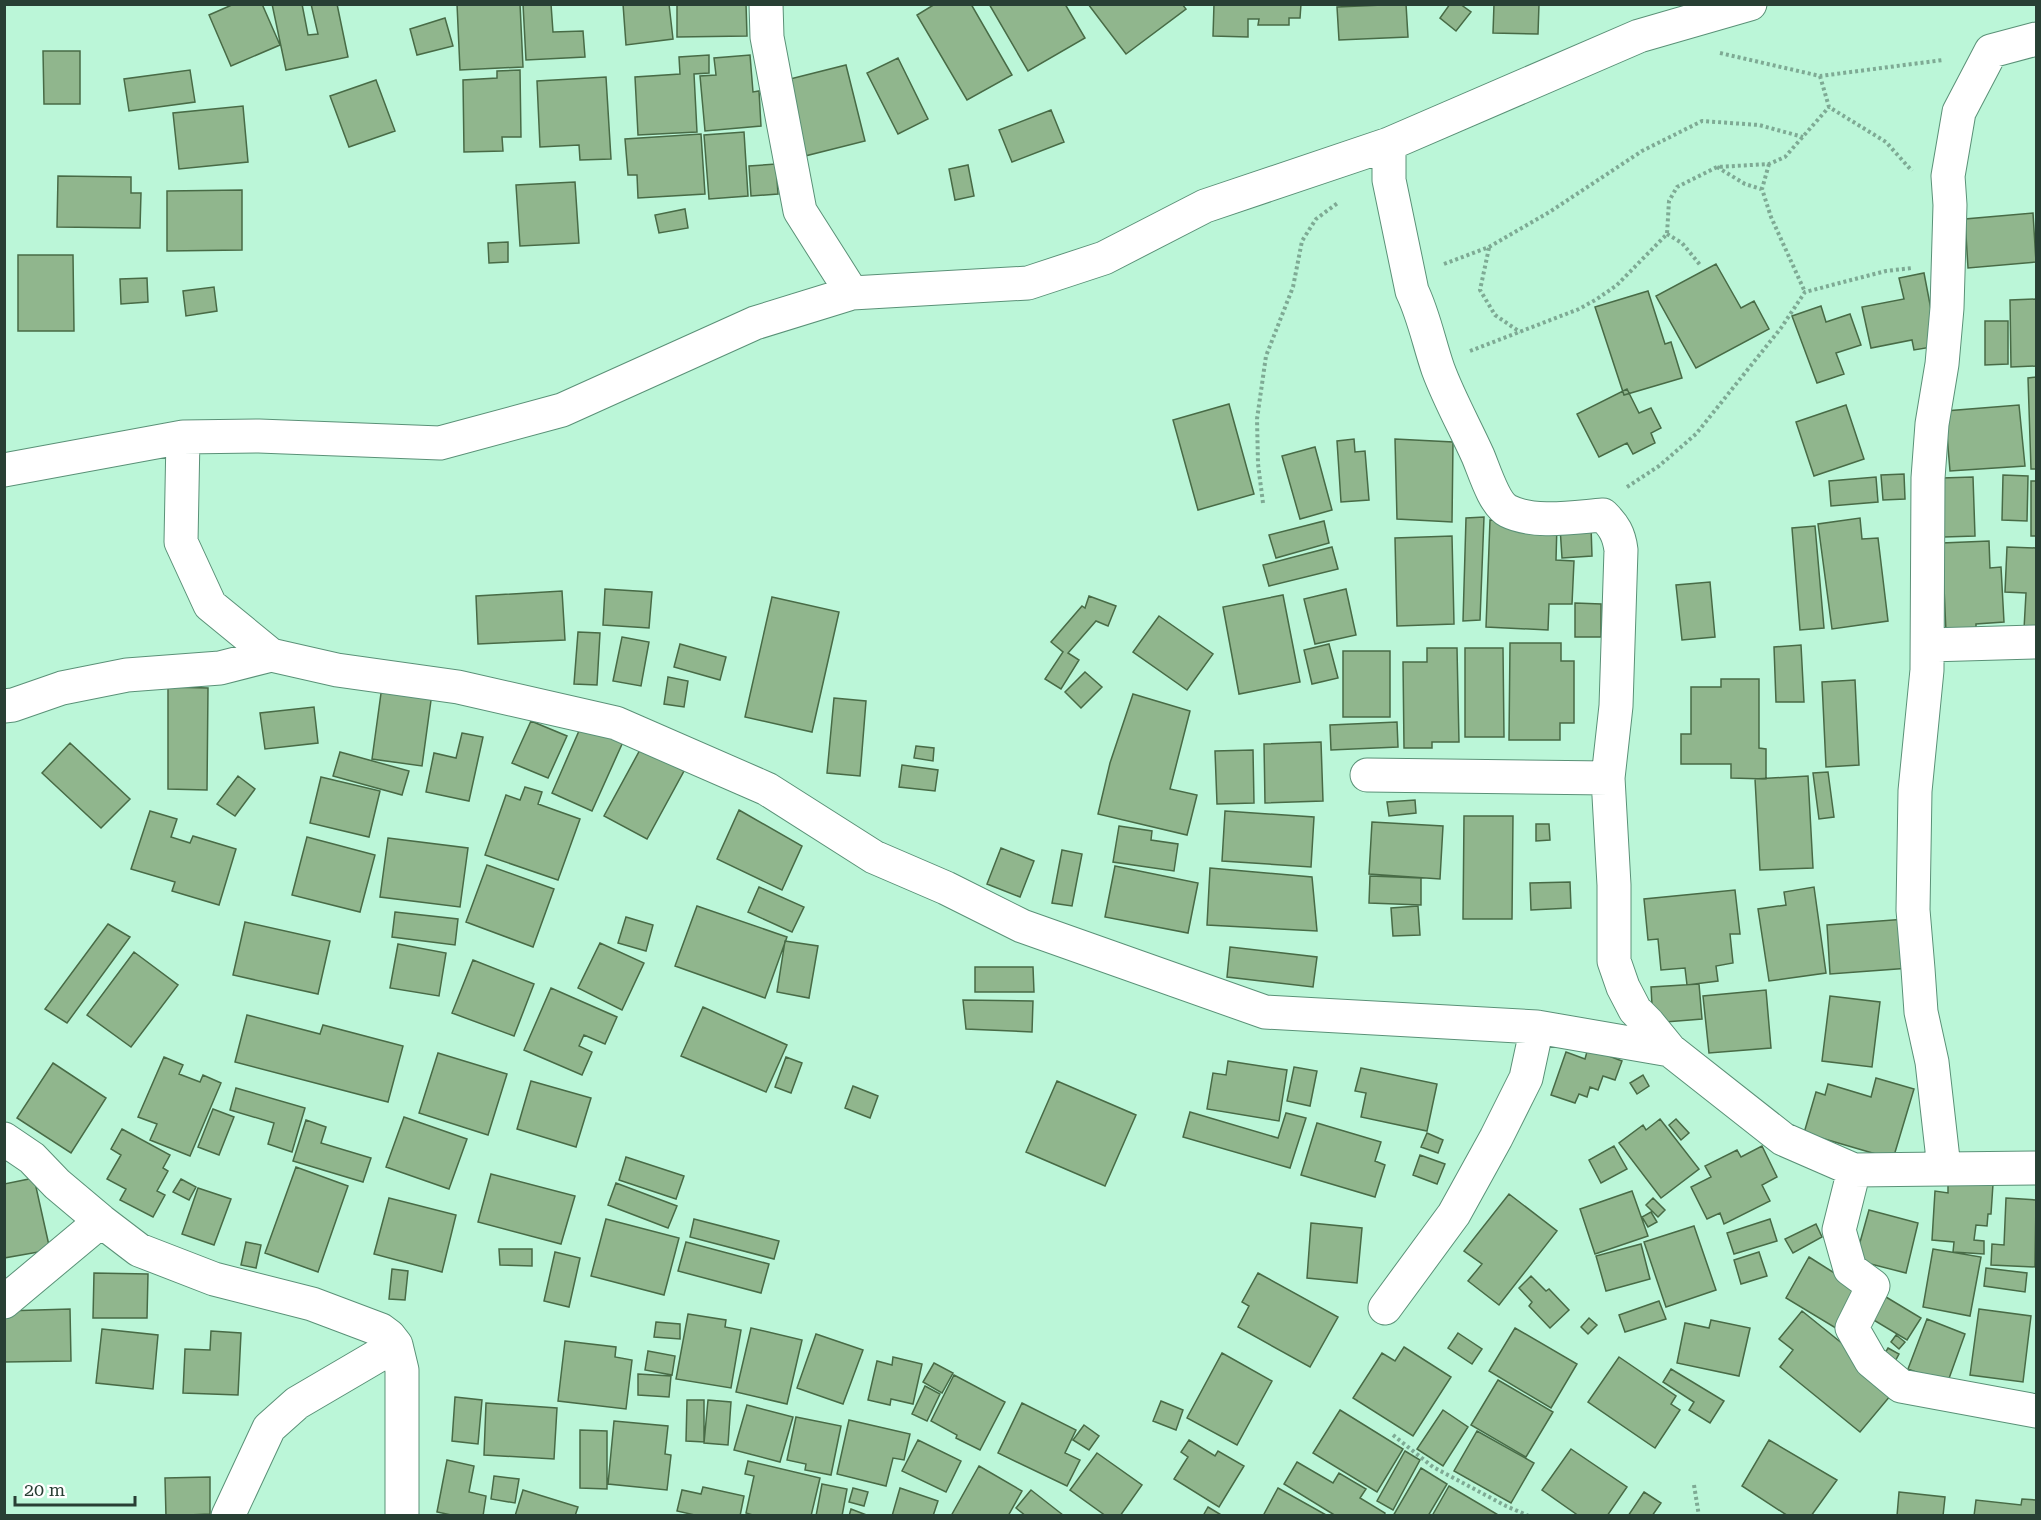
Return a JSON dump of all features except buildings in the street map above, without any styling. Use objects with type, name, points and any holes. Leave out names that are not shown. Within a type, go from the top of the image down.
[{"type":"street","points":[[766,4],[766,37],[800,211],[852,293]]},
{"type":"street","points":[[4,470],[183,437],[259,436],[441,443],[562,410],[755,323],[852,293],[1028,283],[1104,258],[1205,206],[1389,144],[1640,36],[1750,4]]},
{"type":"street","points":[[1944,1168],[1932,1062],[1921,1012],[1913,910],[1915,791],[1929,645],[1928,478],[1932,424],[1942,364],[1950,205],[1948,176],[1959,112],[1991,51],[2037,39]]},
{"type":"street","points":[[1389,144],[1389,180],[1412,291],[1419,305],[1437,368],[1454,410],[1490,485],[1506,510],[1529,518],[1603,514],[1619,536],[1621,550],[1616,706],[1608,778],[1614,885],[1614,961],[1623,987],[1635,1010],[1670,1050],[1784,1139],[1854,1170],[2037,1168]]},
{"type":"street","points":[[183,437],[181,542],[210,606],[271,655],[337,670],[458,687],[616,723],[767,789],[874,857],[946,888],[1022,926],[1265,1012],[1537,1027],[1670,1050]]},
{"type":"street","points":[[1929,645],[2037,642]]},
{"type":"street","points":[[4,706],[14,705],[62,687],[127,675],[220,668],[271,655]]},
{"type":"street","points":[[1367,775],[1608,778]]},
{"type":"street","points":[[1385,1308],[1454,1214],[1496,1137],[1526,1078],[1537,1027]]},
{"type":"street","points":[[4,1139],[32,1158],[57,1184],[140,1250],[214,1279],[312,1304],[381,1330],[389,1336],[396,1345],[402,1370],[402,1515]]},
{"type":"street","points":[[1854,1170],[1839,1230],[1850,1269],[1873,1286],[1852,1328],[1871,1361],[1901,1386],[2037,1411]]},
{"type":"street","points":[[4,1302],[101,1221]]},
{"type":"street","points":[[228,1515],[269,1428],[297,1403],[396,1345]]},
{"type":"path","points":[[1716,52],[1820,76],[1956,58],[1991,51]]},
{"type":"path","points":[[1820,76],[1829,107],[1886,142],[1937,199],[1950,205]]},
{"type":"path","points":[[1437,368],[1474,349],[1579,309],[1597,299],[1617,285],[1667,234],[1669,201],[1677,187],[1717,167],[1769,164],[1785,157],[1829,107]]},
{"type":"path","points":[[1410,278],[1489,247],[1551,211],[1642,151],[1702,122],[1760,125],[1803,137]]},
{"type":"path","points":[[1769,164],[1761,189],[1771,217],[1805,292]]},
{"type":"path","points":[[1717,167],[1745,184],[1761,189]]},
{"type":"path","points":[[1263,503],[1258,464],[1257,419],[1263,376],[1266,356],[1293,287],[1302,241],[1316,219],[1347,197],[1389,180]]},
{"type":"path","points":[[1667,234],[1682,243],[1701,266]]},
{"type":"path","points":[[1489,247],[1480,290],[1495,315],[1520,332]]},
{"type":"path","points":[[1603,514],[1622,490],[1659,466],[1696,434],[1781,328],[1805,292],[1886,271],[1948,265]]},
{"type":"path","points":[[1393,1435],[1433,1467],[1506,1506],[1529,1515]]},
{"type":"path","points":[[1694,1485],[1699,1515]]}]
